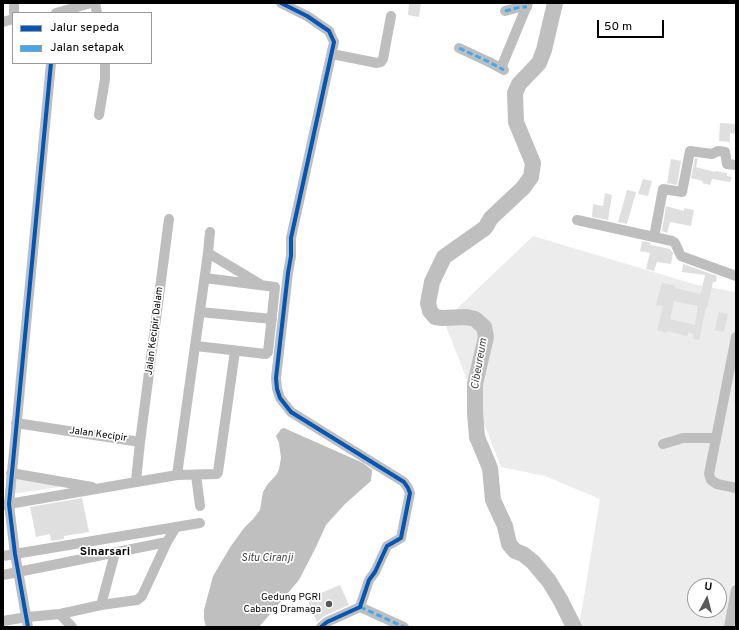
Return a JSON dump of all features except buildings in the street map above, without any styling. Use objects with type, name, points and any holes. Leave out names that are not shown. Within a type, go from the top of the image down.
[{"type":"street","points":[[60,10],[91,3]]},
{"type":"street","points":[[281,3],[307,16],[329,31],[334,42],[291,238],[291,256],[276,378],[280,398],[291,412],[404,482],[410,493],[401,538],[387,546],[375,572],[369,580],[360,607],[327,622],[321,627]]},
{"type":"street","points":[[505,11],[528,5]]},
{"type":"street","points":[[459,48],[502,69],[528,5]]},
{"type":"street","points":[[332,54],[377,63],[381,62],[383,59],[391,16]]},
{"type":"street","points":[[28,622],[6,505],[11,473],[51,64]]},
{"type":"street","points":[[99,115],[105,79],[105,64]]},
{"type":"street","points":[[654,237],[663,189],[682,192],[690,151],[712,154],[718,151],[725,152],[727,164],[736,164]]},
{"type":"street","name":"Jalan Kecipir Dalam","points":[[140,442],[169,219]]},
{"type":"street","points":[[577,220],[675,243],[681,256],[736,276]]},
{"type":"street","points":[[177,475],[196,346],[210,232]]},
{"type":"street","points":[[208,252],[260,284]]},
{"type":"street","points":[[196,346],[267,353],[272,319],[276,287],[205,278]]},
{"type":"street","points":[[200,312],[272,319]]},
{"type":"street","points":[[736,337],[709,474],[711,480],[717,484],[736,488]]},
{"type":"street","points":[[6,505],[136,481],[177,475],[215,474],[218,472],[235,351]]},
{"type":"street","name":"Jalan Kecipir","points":[[16,423],[140,442],[136,481]]},
{"type":"street","points":[[663,444],[683,438],[716,438]]},
{"type":"street","points":[[11,473],[98,488]]},
{"type":"street","points":[[196,475],[200,506]]},
{"type":"street","points":[[3,556],[200,523]]},
{"type":"street","points":[[3,621],[28,622],[101,605],[140,599],[167,542],[176,527]]},
{"type":"street","points":[[3,575],[167,542]]},
{"type":"street","points":[[101,605],[115,552]]},
{"type":"street","points":[[729,627],[735,597]]},
{"type":"street","points":[[360,607],[404,627]]},
{"type":"street","points":[[60,614],[72,627]]},
{"type":"shaded area","points":[[533,236],[697,285],[736,292],[736,627],[579,627],[600,499],[545,476],[501,467],[444,321]]},
{"type":"shaded area","points":[[14,475],[66,486],[12,494]]},
{"type":"water","name":"Situ Ciranji","points":[[284,428],[363,463],[372,470],[371,481],[345,504],[326,525],[299,580],[259,627],[206,627],[204,610],[213,576],[231,546],[260,510],[263,492],[277,474],[279,469],[281,458],[279,443],[276,436],[281,429]]},
{"type":"waterway","name":"Cibeureum","points":[[555,3],[544,50],[539,63],[519,84],[515,93],[516,122],[533,163],[531,177],[523,188],[491,218],[485,228],[444,257],[432,282],[428,303],[430,311],[435,317],[466,317],[475,319],[484,327],[486,337],[475,384],[475,412],[477,437],[490,468],[493,500],[505,526],[509,544],[515,551],[523,554],[533,562],[549,581],[574,627]]},
{"type":"marked path","points":[[505,11],[520,7],[527,7]]},
{"type":"marked path","points":[[459,48],[504,70]]},
{"type":"marked path","points":[[360,607],[404,627]]},
{"type":"cycle path","points":[[281,3],[307,16],[329,31],[334,42],[291,238],[291,256],[276,378],[277,389],[280,398],[291,412],[404,482],[410,493],[401,538],[387,546],[375,572],[369,580],[360,607],[327,622],[321,627]]},
{"type":"cycle path","points":[[28,627],[15,554],[9,504],[51,64]]},
{"type":"place","name":"Gedung PGRI Cabang Dramaga","points":[[329,604]]},
{"type":"district","name":"Sinarsari","points":[[105,553]]}]
